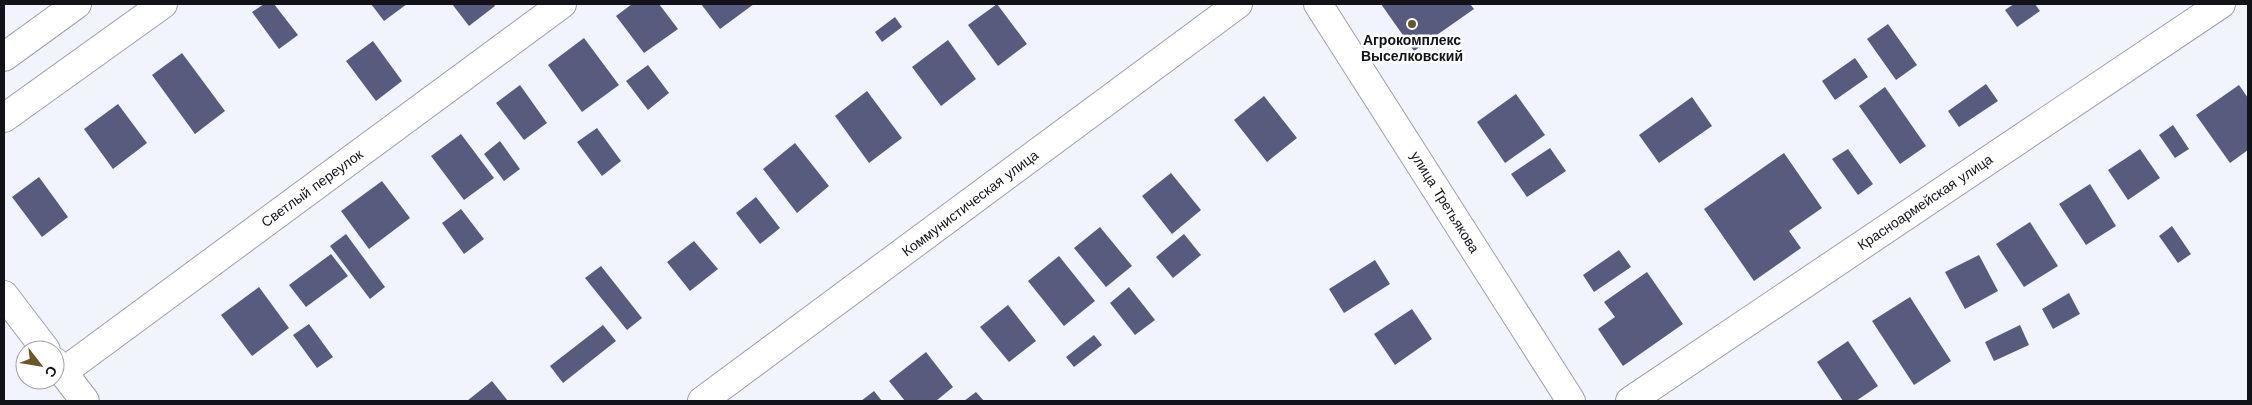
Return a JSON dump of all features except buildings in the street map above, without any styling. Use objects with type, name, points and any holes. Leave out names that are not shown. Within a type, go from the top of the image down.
[{"type":"street","points":[[4,57],[77,4]]},
{"type":"street","points":[[4,118],[163,4]]},
{"type":"street","name":"Светлый переулок","points":[[65,363],[562,4]]},
{"type":"street","name":"Коммунистическая улица","points":[[702,401],[1238,4]]},
{"type":"street","name":"улица Третьякова","points":[[1318,4],[1571,401]]},
{"type":"street","name":"Красноармейская улица","points":[[1630,401],[2221,4]]},
{"type":"street","points":[[4,295],[38,340]]},
{"type":"street","points":[[65,375],[85,401]]},
{"type":"place","name":"Агрокомплекс Выселковский","points":[[1412,24]]}]
